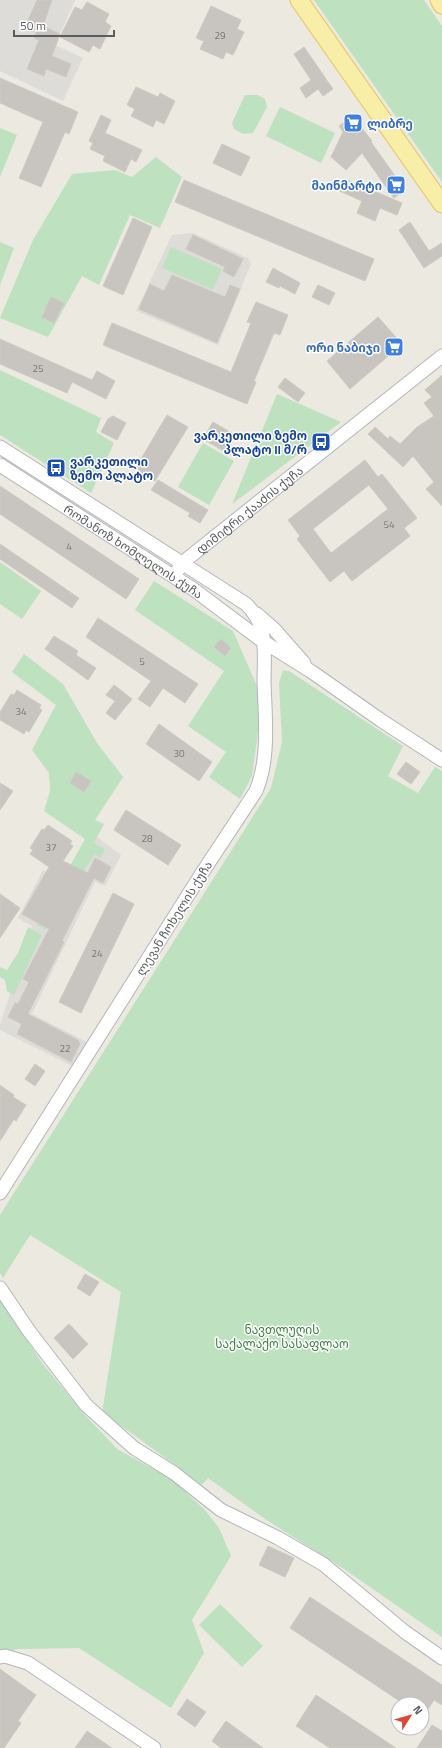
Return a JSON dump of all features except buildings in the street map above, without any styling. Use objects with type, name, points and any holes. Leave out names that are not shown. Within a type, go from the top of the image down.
[{"type":"main road","points":[[299,0],[442,204]]},
{"type":"main road","points":[[439,0],[442,5]]},
{"type":"street","name":"დიმიტრი ქააძის ქუჩა","points":[[173,576],[182,563],[442,356]]},
{"type":"street","name":"რომანოზ ხომლელის ქუჩა","points":[[0,447],[246,604],[288,644],[312,672]]},
{"type":"street","name":"რომანოზ ხომლელის ქუჩა","points":[[0,465],[173,576],[264,642],[312,672],[382,721],[442,760]]},
{"type":"street","name":"რომანოზ ხომლელის ქუჩა","points":[[253,611],[261,627],[264,642]]},
{"type":"street","points":[[264,642],[274,641],[288,644]]},
{"type":"street","name":"ლევან ჩოხელის ქუჩა","points":[[0,1193],[202,873],[256,791],[261,778],[265,737],[264,642]]},
{"type":"street","points":[[0,1288],[29,1331],[86,1405],[134,1448],[174,1473],[221,1510],[278,1538],[323,1564],[405,1632],[442,1658]]},
{"type":"street","points":[[0,1657],[5,1656],[28,1663],[154,1748]]},
{"type":"shaded area","points":[[0,0],[75,0],[55,45],[83,58],[63,101],[0,71]]},
{"type":"shaded area","points":[[193,233],[248,258],[251,264],[218,345],[136,311],[172,235]]},
{"type":"shaded area","points":[[93,834],[121,855],[105,886],[95,882],[32,1014],[87,1042],[72,1066],[0,1030],[0,1025],[32,926],[18,918],[43,870],[65,882]]},
{"type":"green space","points":[[314,0],[424,0],[442,26],[442,182]]},
{"type":"green space","points":[[245,95],[258,95],[265,99],[267,107],[253,133],[243,134],[234,129],[232,123]]},
{"type":"green space","points":[[280,107],[335,133],[321,163],[266,136]]},
{"type":"green space","points":[[0,128],[17,135],[0,177]]},
{"type":"green space","points":[[156,157],[182,177],[160,228],[130,215],[99,285],[82,276],[48,337],[0,318],[33,240],[72,174],[115,170],[132,177]]},
{"type":"green space","points":[[0,242],[14,248],[0,285]]},
{"type":"green space","points":[[171,247],[222,269],[213,290],[162,268]]},
{"type":"green space","points":[[0,370],[101,418],[96,432],[114,443],[91,493],[0,435]]},
{"type":"green space","points":[[277,394],[341,422],[232,504]]},
{"type":"green space","points":[[203,443],[234,461],[209,505],[178,487]]},
{"type":"green space","points":[[0,562],[41,591],[22,619],[0,604]]},
{"type":"green space","points":[[154,581],[233,631],[259,691],[260,718],[252,776],[240,799],[209,777],[226,752],[188,726],[224,671],[135,610]]},
{"type":"green space","points":[[24,654],[63,684],[97,743],[123,777],[95,820],[104,824],[94,843],[105,849],[100,858],[95,854],[45,930],[37,925],[85,839],[44,811],[50,791],[49,773],[32,750],[56,705],[12,672]]},
{"type":"green space","name":"ნავთლუღის საქალაქო სასაფლაო","points":[[283,670],[289,671],[403,746],[388,776],[418,793],[435,767],[442,771],[442,1637],[344,1569],[265,1519],[208,1478],[202,1485],[102,1413],[121,1292],[30,1235],[3,1278],[0,1273],[0,1215],[271,788],[282,742],[279,683]]},
{"type":"green space","points":[[28,927],[42,935],[14,995],[7,991],[5,980],[0,977],[0,967],[7,970],[18,953]]},
{"type":"green space","points":[[0,1299],[42,1363],[84,1414],[117,1449],[170,1478],[204,1509],[219,1528],[231,1556],[192,1620],[204,1653],[171,1708],[79,1648],[18,1649],[0,1654]]},
{"type":"green space","points":[[220,1604],[263,1646],[242,1667],[199,1625]]},
{"type":"place","name":"ლიბრე","points":[[353,123]]},
{"type":"place","name":"მაინმარტი","points":[[396,185]]},
{"type":"place","name":"ორი ნაბიჯი","points":[[394,347]]},
{"type":"place","name":"ვარკეთილი ზემო პლატო II მ/რ","points":[[321,442]]},
{"type":"place","name":"ვარკეთილი ზემო პლატო","points":[[56,468]]}]
